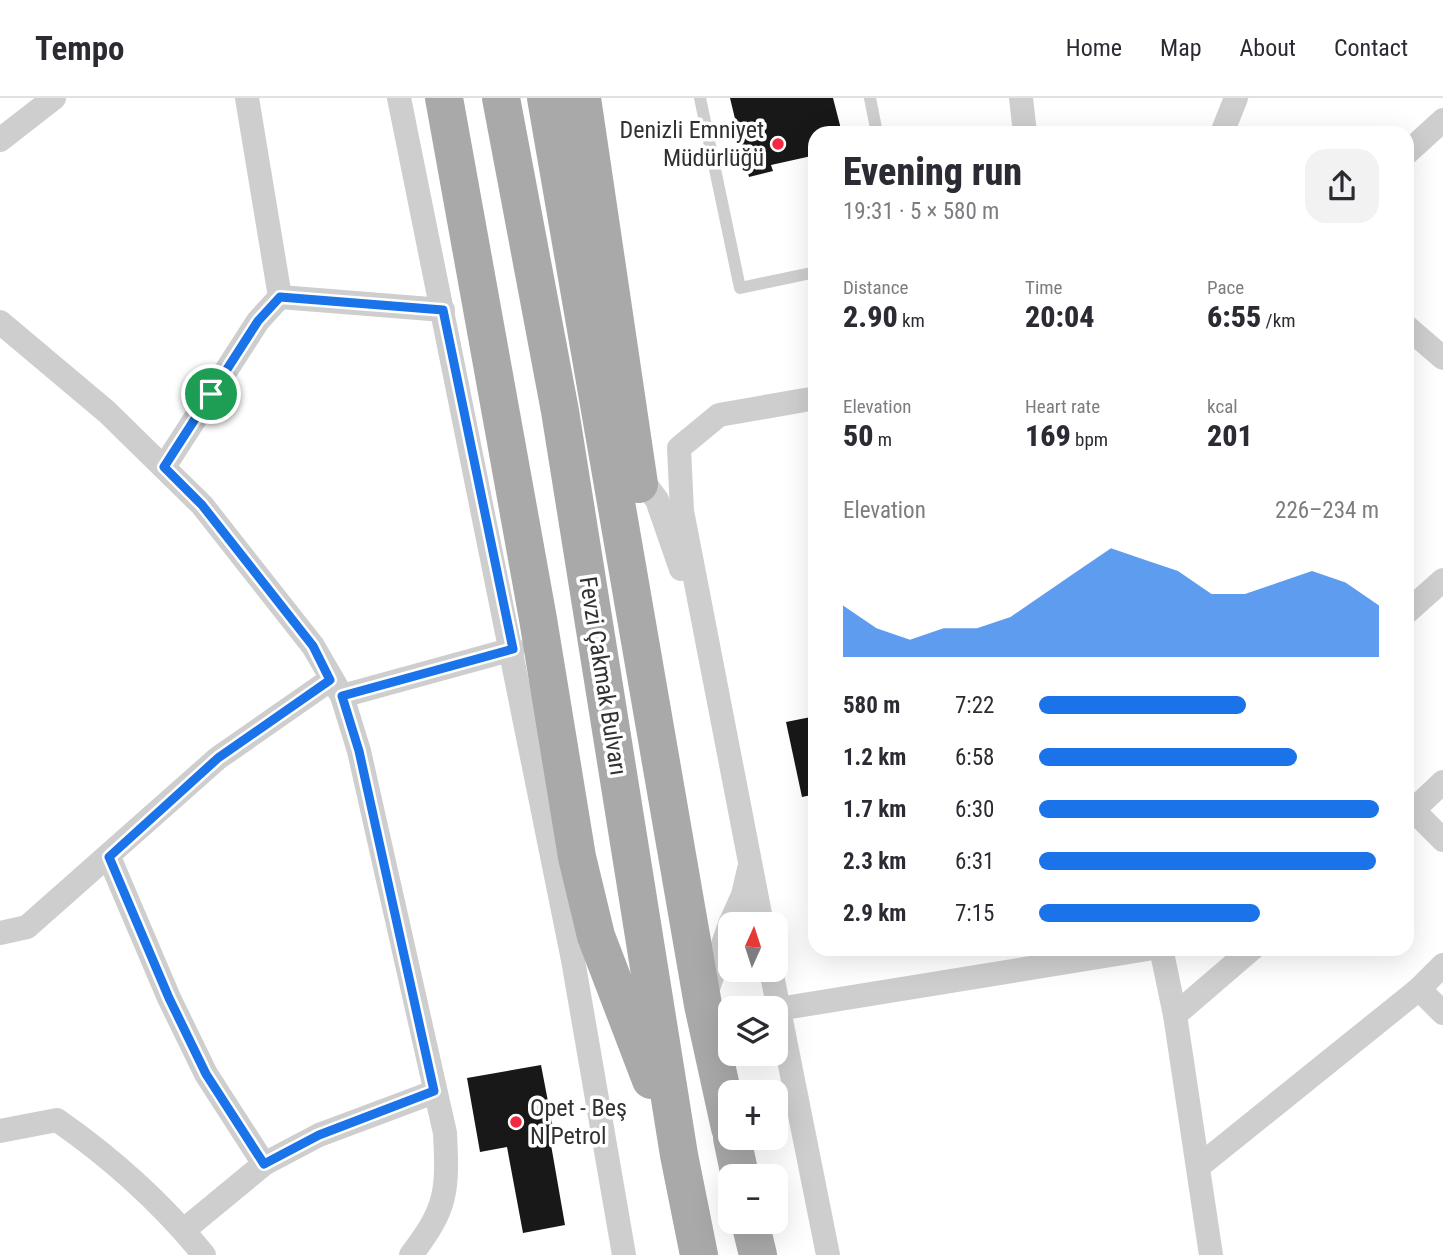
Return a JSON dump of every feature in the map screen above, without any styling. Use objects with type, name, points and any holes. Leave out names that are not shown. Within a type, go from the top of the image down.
[{"type":"main road","points":[[444,98],[536,605],[577,857],[596,936],[679,1155]]},
{"type":"main road","name":"Fevzi Çakmak Bulvarı","points":[[501,98],[560,411],[679,1155],[699,1255]]},
{"type":"main road","name":"Fevzi Çakmak Bulvarı","points":[[546,98],[703,1004],[720,1080]]},
{"type":"main road","points":[[582,98],[637,473],[676,695],[709,916],[703,1004]]},
{"type":"main road","points":[[753,1234],[758,1255]]},
{"type":"street","points":[[0,140],[54,98]]},
{"type":"street","points":[[247,98],[280,297]]},
{"type":"street","points":[[400,98],[513,649],[573,960],[624,1255]]},
{"type":"street","points":[[1225,126],[1236,98]]},
{"type":"street","points":[[1022,99],[1025,126]]},
{"type":"street","points":[[1414,147],[1443,120]]},
{"type":"street","points":[[280,297],[443,310]]},
{"type":"street","points":[[164,467],[258,321],[280,297]]},
{"type":"street","points":[[0,322],[107,412],[202,505],[313,646],[336,688],[359,751],[445,1133],[447,1184],[436,1222],[411,1255]]},
{"type":"street","points":[[1414,333],[1443,358]]},
{"type":"street","points":[[760,912],[682,511],[679,448],[719,415],[808,399]]},
{"type":"street","points":[[637,473],[657,500],[674,556],[692,591],[708,638]]},
{"type":"street","points":[[1414,606],[1443,580]]},
{"type":"street","points":[[0,933],[27,927],[218,758],[336,688],[513,649]]},
{"type":"street","points":[[1414,806],[1443,782]]},
{"type":"street","points":[[1414,814],[1443,840]]},
{"type":"street","points":[[109,857],[169,998],[206,1074],[264,1164]]},
{"type":"street","points":[[735,912],[743,895],[750,861]]},
{"type":"street","points":[[788,1007],[1105,956]]},
{"type":"street","points":[[1163,956],[1175,1016],[1211,1255]]},
{"type":"street","points":[[1175,1016],[1244,956]]},
{"type":"street","points":[[703,1004],[718,960]]},
{"type":"street","points":[[1198,1167],[1419,989],[1443,965]]},
{"type":"street","points":[[1419,989],[1443,1013]]},
{"type":"street","points":[[788,1058],[828,1255]]},
{"type":"street","points":[[184,1230],[264,1164],[319,1135],[434,1091]]},
{"type":"street","points":[[0,1131],[57,1120],[111,1158],[184,1230],[204,1255]]},
{"type":"lane","points":[[700,98],[740,288],[808,274]]},
{"type":"lane","points":[[870,98],[876,126]]},
{"type":"building","name":"Denizli Emniyet Müdürlüğü","points":[[730,98],[833,98],[840,126],[808,126],[808,157],[771,165],[773,171],[749,177]]},
{"type":"building","points":[[808,718],[808,796],[802,797],[786,722]]},
{"type":"building","points":[[541,1065],[555,1138],[550,1139],[565,1225],[523,1233],[507,1147],[480,1152],[467,1078]]},
{"type":"place","name":"Denizli Emniyet Müdürlüğü","points":[[778,144]]},
{"type":"place","name":"Opet - Beş N Petrol","points":[[516,1122]]},
{"type":"route","points":[[280,297],[443,310],[513,649],[342,696],[359,751],[434,1091],[319,1135],[264,1164],[206,1074],[169,998],[109,857],[218,758],[330,680],[313,646],[202,505],[164,467],[211,394],[258,321],[280,297]]}]
